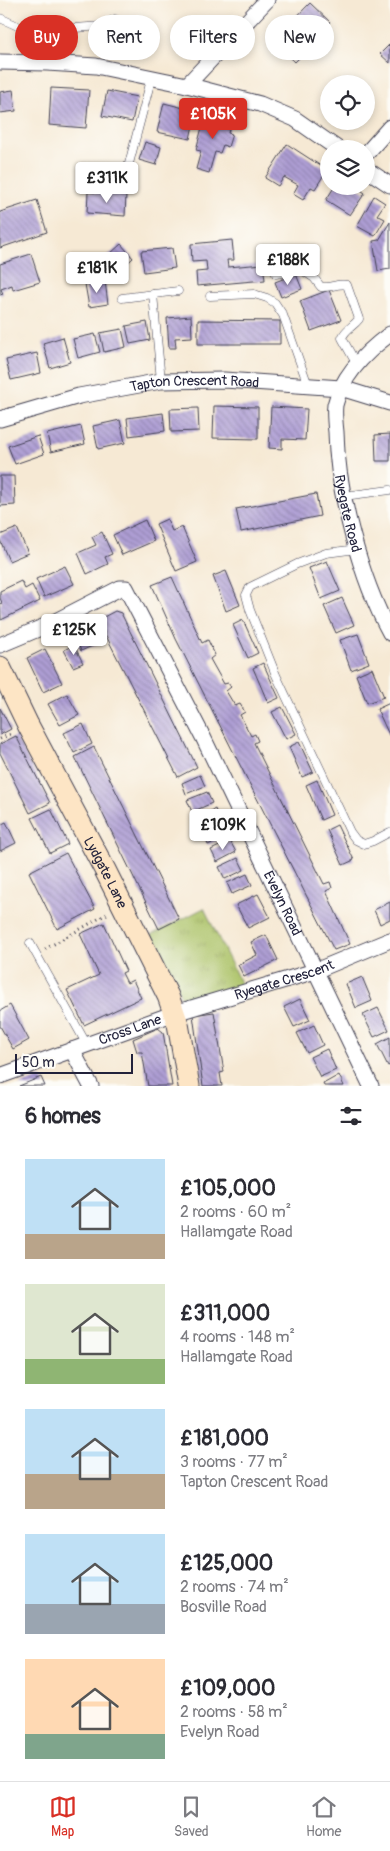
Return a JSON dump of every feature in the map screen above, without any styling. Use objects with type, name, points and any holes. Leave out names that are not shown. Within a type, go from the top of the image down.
[{"type":"street","points":[[187,85],[267,0]]},
{"type":"street","points":[[0,62],[47,62],[96,66],[152,76],[260,104],[295,119],[325,140]]},
{"type":"street","points":[[375,144],[390,127]]},
{"type":"street","points":[[375,175],[390,185]]},
{"type":"street","name":"Ryegate Road","points":[[390,334],[374,345],[356,365],[342,388],[335,406],[336,451],[344,496],[357,549],[390,633]]},
{"type":"street","name":"Tapton Crescent Road","points":[[0,419],[79,396],[160,381],[224,380],[342,388],[390,403]]},
{"type":"street","name":"Evelyn Road","points":[[0,644],[50,624],[120,588],[126,588],[203,737],[371,1086]]},
{"type":"street","name":"Lydgate Lane","points":[[0,667],[168,996],[175,1013],[188,1086]]},
{"type":"street","name":"Ryegate Crescent","points":[[175,1013],[315,970],[390,940]]},
{"type":"street","name":"Cross Lane","points":[[0,1076],[175,1013]]},
{"type":"street","points":[[80,1047],[91,1086]]},
{"type":"lane","points":[[0,18],[34,31],[88,27]]},
{"type":"lane","points":[[126,175],[152,76]]},
{"type":"lane","points":[[276,274],[302,270],[314,278],[321,288],[329,288],[341,283],[347,284],[359,319],[354,326],[344,331],[342,338],[356,365]]},
{"type":"lane","points":[[122,298],[178,290]]},
{"type":"lane","points":[[152,294],[160,381]]},
{"type":"lane","points":[[210,296],[254,294],[275,303],[283,316],[308,385]]},
{"type":"lane","points":[[344,496],[390,490]]},
{"type":"lane","points":[[357,549],[326,553],[297,564],[250,587],[246,596],[276,675],[350,832],[356,840],[364,844],[390,832]]},
{"type":"lane","points":[[30,943],[80,1047]]},
{"type":"path","points":[[36,954],[122,905]]},
{"type":"green space","points":[[204,908],[242,986],[187,999],[182,998],[151,935]]},
{"type":"building","points":[[310,3],[323,15],[298,15]]},
{"type":"building","points":[[390,44],[390,63],[380,54]]},
{"type":"building","points":[[51,88],[89,90],[86,128],[49,125]]},
{"type":"building","points":[[13,90],[16,111],[0,113],[0,92]]},
{"type":"building","points":[[107,91],[137,97],[132,122],[102,116]]},
{"type":"building","points":[[164,103],[196,111],[190,139],[157,132]]},
{"type":"building","points":[[218,114],[232,118],[228,133],[232,134],[228,147],[223,145],[220,153],[215,152],[209,173],[196,169],[201,151],[196,150],[205,116],[217,119]]},
{"type":"building","points":[[145,142],[161,147],[156,165],[139,160]]},
{"type":"building","points":[[287,144],[320,165],[320,181],[315,189],[311,187],[303,200],[293,194],[298,185],[284,177],[278,186],[265,178]]},
{"type":"building","points":[[88,192],[126,194],[125,216],[87,213]]},
{"type":"building","points":[[329,195],[364,195],[350,215],[326,200]]},
{"type":"building","points":[[374,196],[385,203],[377,215],[385,219],[375,236],[357,226]]},
{"type":"building","points":[[37,200],[47,232],[0,248],[0,212]]},
{"type":"building","points":[[390,222],[390,269],[378,271],[373,241],[379,240]]},
{"type":"building","points":[[232,240],[234,260],[227,260],[228,267],[263,264],[265,280],[197,286],[196,272],[207,271],[206,261],[192,262],[191,244]]},
{"type":"building","points":[[121,244],[133,258],[111,278],[99,264]]},
{"type":"building","points":[[172,248],[175,268],[144,272],[141,251]]},
{"type":"building","points":[[31,254],[40,282],[13,290],[12,285],[1,289],[3,294],[0,295],[0,264]]},
{"type":"building","points":[[296,274],[302,289],[281,297],[275,282]]},
{"type":"building","points":[[105,281],[108,304],[89,307],[85,284]]},
{"type":"building","points":[[329,290],[341,320],[311,331],[300,301]]},
{"type":"building","points":[[191,316],[192,337],[175,338],[176,348],[169,348],[167,318]]},
{"type":"building","points":[[198,320],[280,321],[280,344],[198,344]]},
{"type":"building","points":[[147,322],[150,340],[130,344],[126,326]]},
{"type":"building","points":[[122,329],[126,347],[104,352],[100,333]]},
{"type":"building","points":[[95,334],[100,352],[78,358],[73,339]]},
{"type":"building","points":[[63,337],[70,362],[50,368],[43,343]]},
{"type":"building","points":[[37,353],[41,373],[11,380],[6,360]]},
{"type":"building","points":[[214,406],[258,407],[258,439],[213,438]]},
{"type":"building","points":[[271,407],[307,409],[305,440],[282,439],[282,449],[269,448]]},
{"type":"building","points":[[198,408],[199,431],[171,432],[170,409]]},
{"type":"building","points":[[163,413],[165,431],[129,436],[127,418]]},
{"type":"building","points":[[120,420],[125,443],[98,449],[93,426]]},
{"type":"building","points":[[81,426],[85,444],[51,452],[47,434]]},
{"type":"building","points":[[390,434],[390,461],[376,461],[375,435]]},
{"type":"building","points":[[38,436],[44,454],[15,464],[8,446]]},
{"type":"building","points":[[0,476],[14,476],[15,505],[0,506]]},
{"type":"building","points":[[316,494],[320,516],[241,532],[236,509]]},
{"type":"building","points":[[167,519],[172,531],[182,527],[197,562],[176,571],[156,524]]},
{"type":"building","points":[[145,520],[154,541],[122,555],[113,535]]},
{"type":"building","points":[[17,528],[28,553],[9,561],[0,540],[0,535]]},
{"type":"building","points":[[102,532],[112,554],[105,557],[108,564],[87,574],[78,553],[96,545],[92,537]]},
{"type":"building","points":[[327,561],[340,591],[321,599],[309,568]]},
{"type":"building","points":[[65,566],[74,584],[44,597],[36,579]]},
{"type":"building","points":[[226,571],[240,605],[226,611],[213,576]]},
{"type":"building","points":[[172,577],[202,643],[208,640],[215,655],[210,659],[224,684],[228,683],[231,687],[226,691],[235,706],[240,704],[245,712],[240,715],[251,736],[255,734],[258,741],[254,743],[324,884],[330,882],[332,888],[326,891],[350,944],[334,950],[176,639],[152,585]]},
{"type":"building","points":[[21,581],[25,589],[32,585],[40,601],[1,620],[0,604],[2,603],[0,591]]},
{"type":"building","points":[[342,598],[354,625],[336,633],[324,606]]},
{"type":"building","points":[[115,611],[121,613],[197,767],[178,777],[98,620]]},
{"type":"building","points":[[243,620],[258,653],[248,658],[233,625]]},
{"type":"building","points":[[90,624],[99,643],[81,651],[73,632]]},
{"type":"building","points":[[358,634],[369,663],[351,670],[340,640]]},
{"type":"building","points":[[74,645],[83,663],[73,667],[64,650]]},
{"type":"building","points":[[45,649],[62,683],[43,692],[27,658]]},
{"type":"building","points":[[263,663],[279,698],[268,703],[253,668]]},
{"type":"building","points":[[372,668],[384,697],[367,703],[356,675]]},
{"type":"building","points":[[67,694],[79,715],[60,725],[48,704]]},
{"type":"building","points":[[390,703],[390,737],[377,709]]},
{"type":"building","points":[[282,707],[296,734],[286,739],[272,712]]},
{"type":"building","points":[[0,708],[11,729],[0,735]]},
{"type":"building","points":[[83,724],[92,744],[74,753],[64,733]]},
{"type":"building","points":[[16,736],[50,803],[30,813],[0,753],[0,744]]},
{"type":"building","points":[[299,742],[313,772],[302,777],[289,747]]},
{"type":"building","points":[[94,747],[179,919],[159,929],[75,757]]},
{"type":"building","points":[[200,775],[205,786],[186,794],[182,783]]},
{"type":"building","points":[[317,780],[332,815],[321,820],[306,785]]},
{"type":"building","points":[[207,792],[212,803],[192,812],[187,800]]},
{"type":"building","points":[[51,809],[68,844],[50,853],[32,818]]},
{"type":"building","points":[[215,809],[220,821],[202,830],[196,819]]},
{"type":"building","points":[[6,822],[16,843],[0,851],[0,825]]},
{"type":"building","points":[[221,824],[227,836],[208,845],[203,833]]},
{"type":"building","points":[[337,825],[354,860],[343,865],[327,830]]},
{"type":"building","points":[[230,841],[236,852],[217,862],[211,850]]},
{"type":"building","points":[[66,853],[95,909],[57,929],[29,872]]},
{"type":"building","points":[[238,858],[244,870],[225,879],[219,867]]},
{"type":"building","points":[[247,874],[252,885],[232,894],[227,883]]},
{"type":"building","points":[[258,894],[270,917],[248,928],[236,905]]},
{"type":"building","points":[[390,902],[390,919],[380,924],[374,910]]},
{"type":"building","points":[[104,923],[126,971],[122,973],[127,983],[133,980],[141,998],[84,1025],[67,990],[99,975],[80,934]]},
{"type":"building","points":[[266,935],[278,960],[244,977],[238,965],[257,955],[251,942]]},
{"type":"building","points":[[362,977],[372,1001],[356,1008],[346,984]]},
{"type":"building","points":[[300,999],[310,1020],[294,1027],[284,1007]]},
{"type":"building","points":[[10,1005],[29,1040],[13,1049],[0,1026],[0,1011]]},
{"type":"building","points":[[378,1008],[389,1030],[374,1037],[363,1015]]},
{"type":"building","points":[[214,1012],[224,1072],[220,1073],[222,1086],[203,1086],[193,1015]]},
{"type":"building","points":[[314,1025],[323,1045],[307,1053],[297,1033]]},
{"type":"building","points":[[158,1028],[163,1032],[172,1086],[148,1086],[142,1052],[137,1052],[133,1039]]},
{"type":"building","points":[[390,1037],[390,1065],[388,1066],[377,1044]]},
{"type":"building","points":[[327,1049],[336,1070],[320,1077],[310,1057]]},
{"type":"building","points":[[339,1075],[344,1086],[324,1086],[323,1084]]},
{"type":"building","points":[[41,1077],[45,1086],[19,1086]]}]
